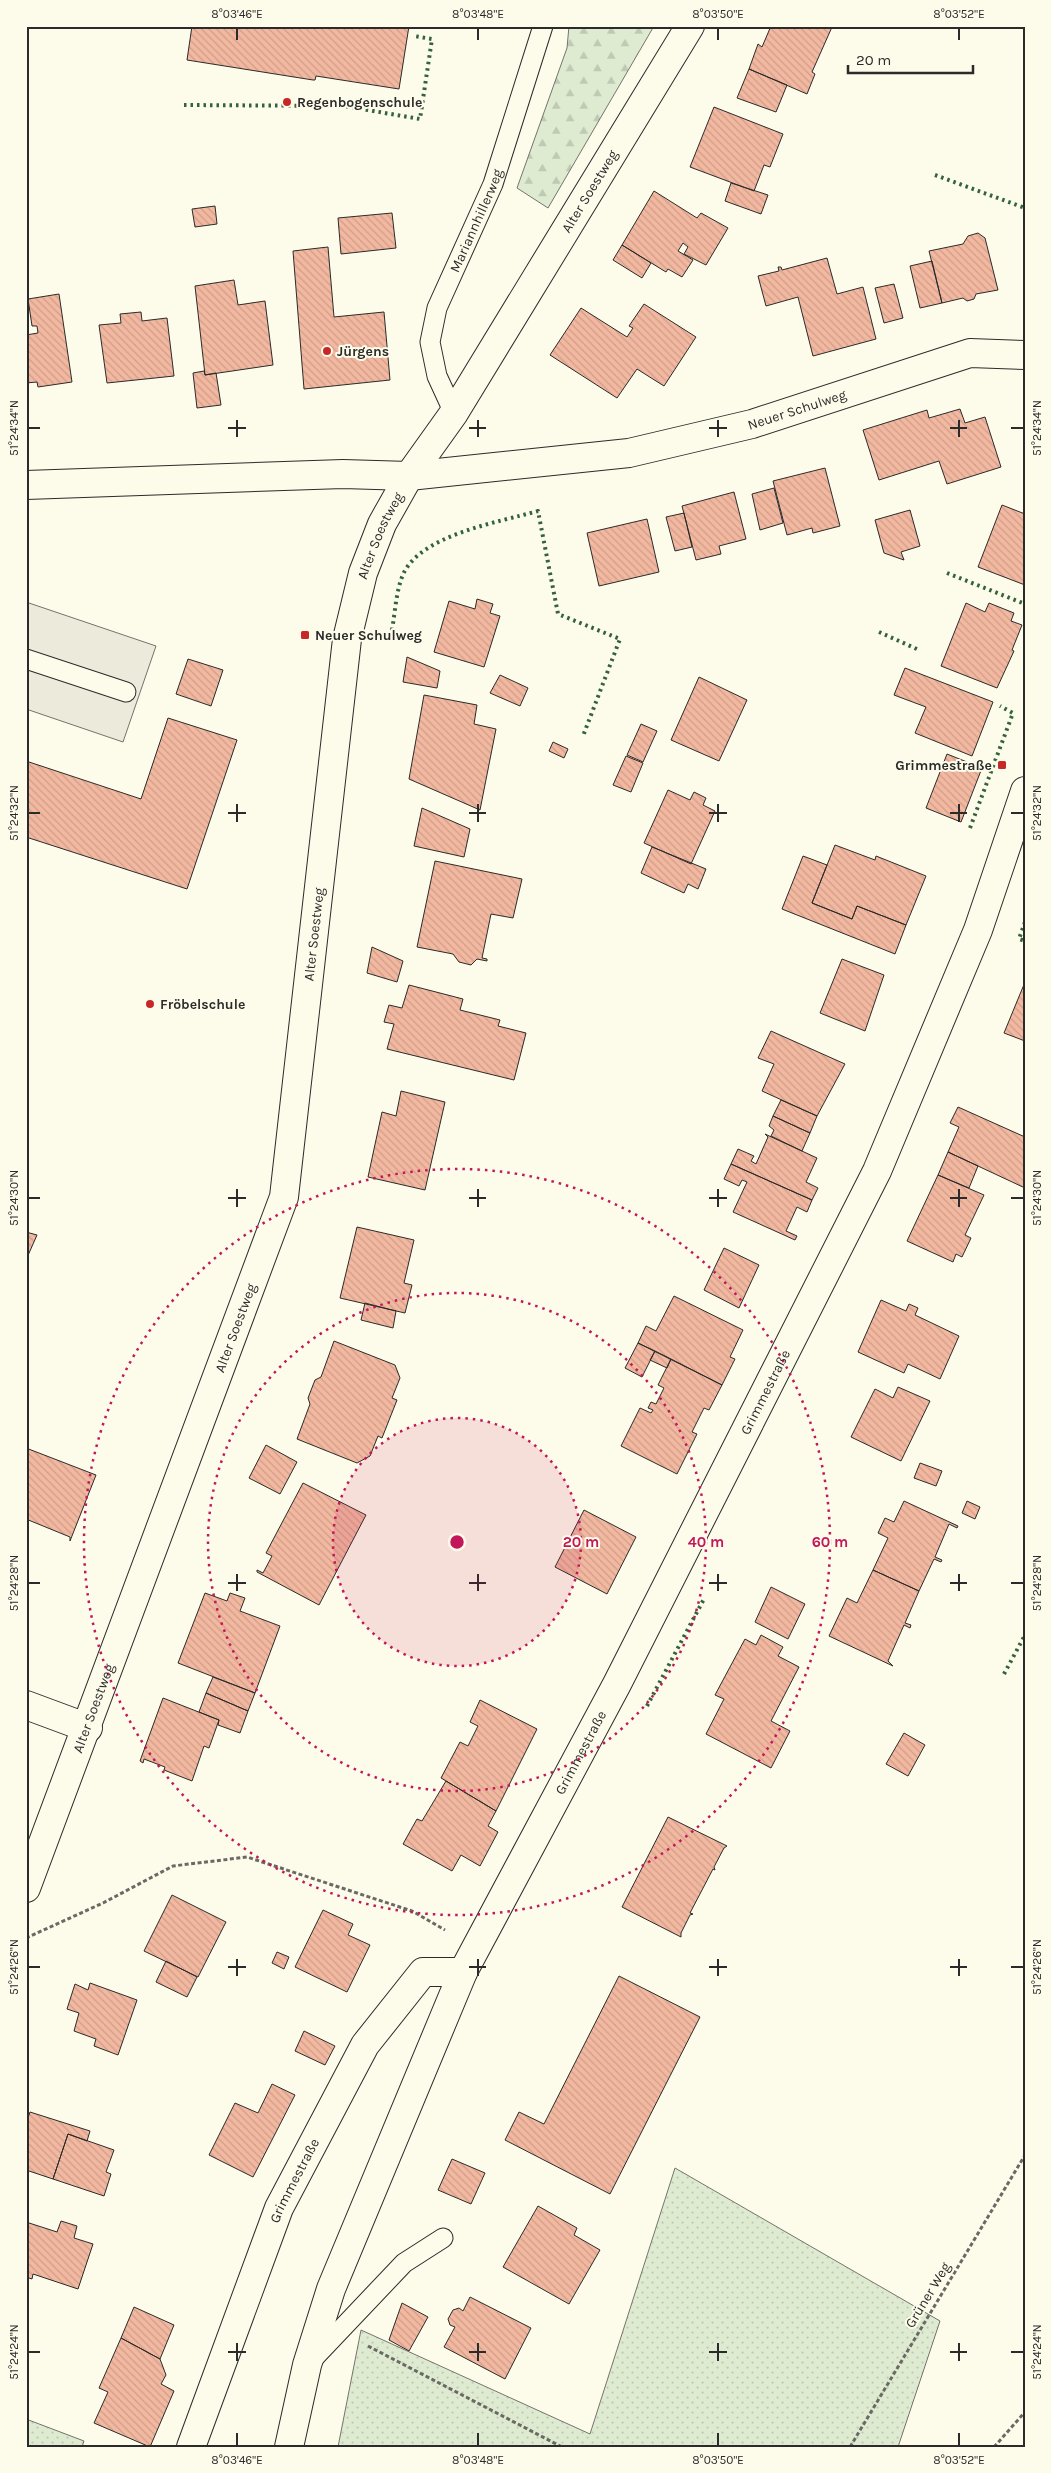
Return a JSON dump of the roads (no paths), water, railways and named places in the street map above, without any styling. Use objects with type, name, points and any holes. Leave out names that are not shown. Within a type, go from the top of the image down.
[{"type":"street","name":"Alter Soestweg","points":[[26,1888],[88,1728],[284,1197],[348,639],[363,573],[382,524],[409,476],[454,413],[690,26]]},
{"type":"street","name":"Neuer Schulweg","points":[[26,485],[343,474],[409,476],[628,453],[752,424],[970,353],[1025,355]]},
{"type":"street","name":"Grimmestraße","points":[[289,2447],[307,2365],[331,2289],[463,1972],[617,1684],[877,1171],[978,930],[1025,791]]},
{"type":"street","points":[[26,1706],[88,1728]]},
{"type":"street","name":"Grimmestraße","points":[[191,2447],[279,2208],[365,2045],[423,1972],[463,1972]]},
{"type":"lane","name":"Mariannhillerweg","points":[[454,413],[437,376],[430,342],[437,308],[493,184],[543,26]]},
{"type":"lane","points":[[26,659],[126,692]]},
{"type":"lane","points":[[307,2365],[404,2263],[443,2238]]},
{"type":"place","name":"Regenbogenschule","points":[[287,102]]},
{"type":"place","name":"Jürgens","points":[[327,351]]},
{"type":"place","name":"Neuer Schulweg","points":[[305,635]]},
{"type":"place","name":"Grimmestraße","points":[[1002,765]]},
{"type":"place","name":"Fröbelschule","points":[[150,1004]]}]
